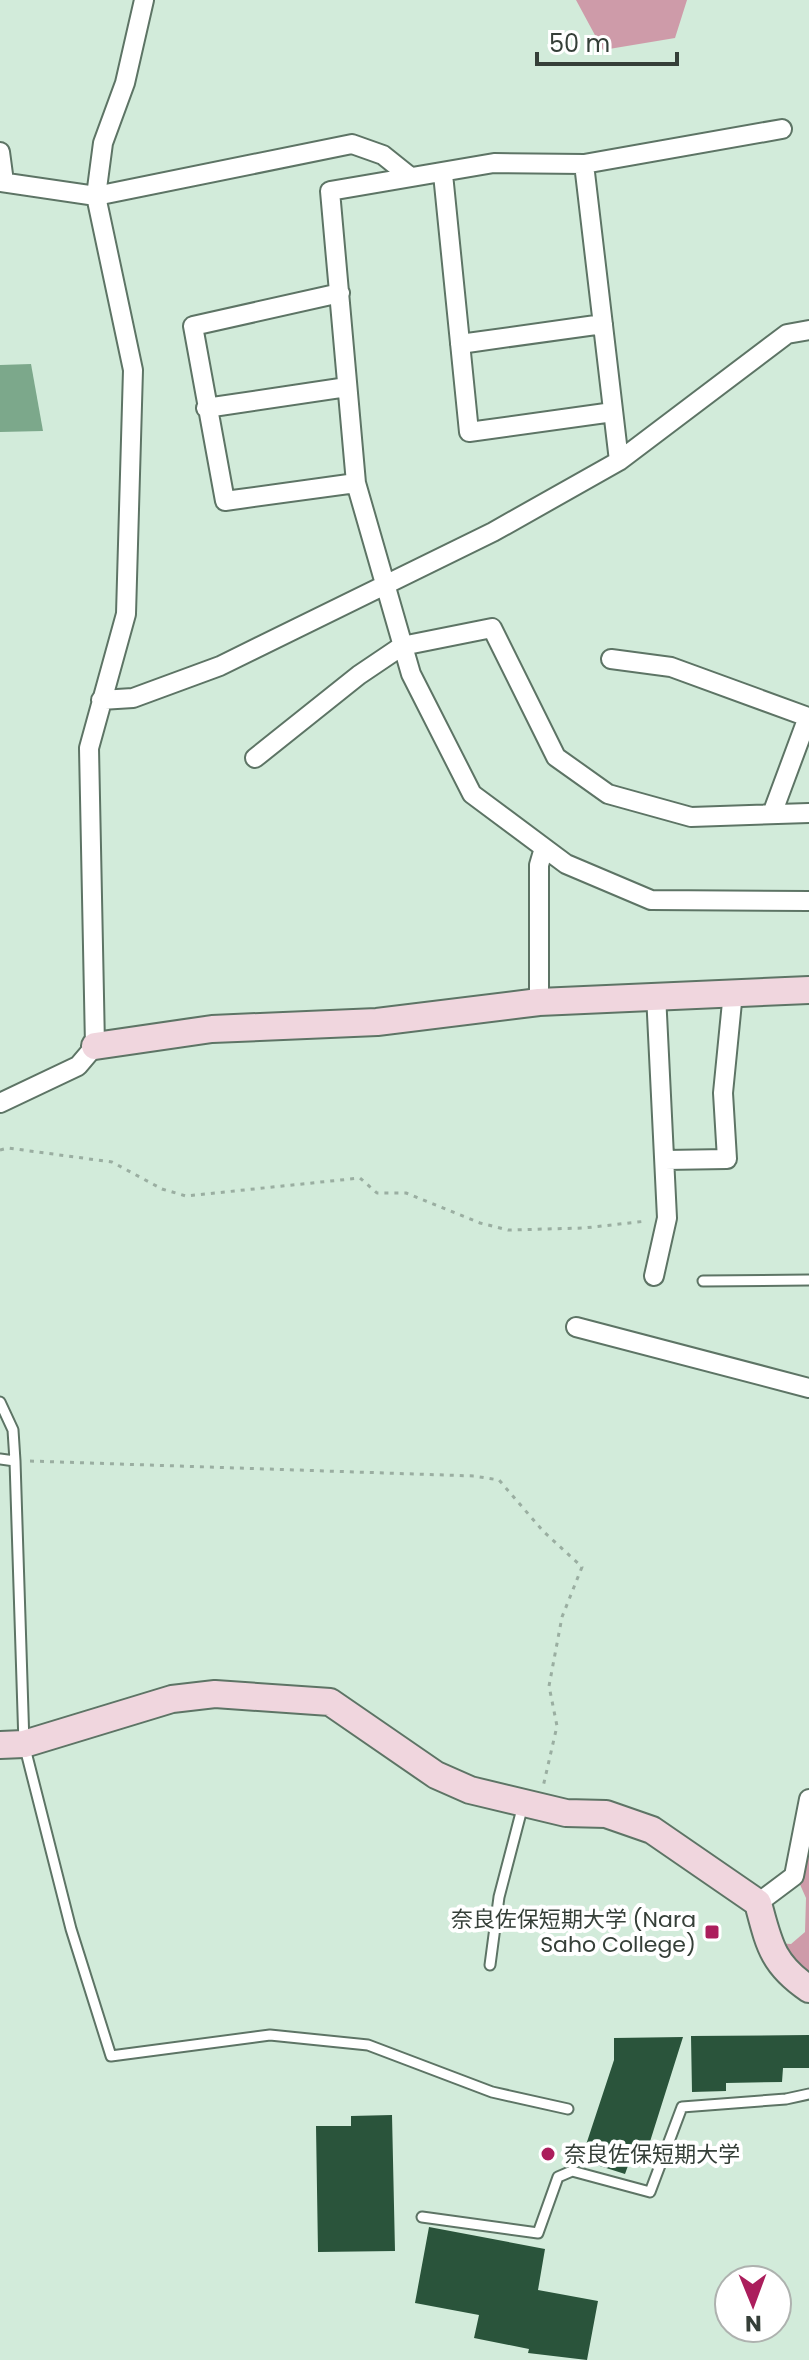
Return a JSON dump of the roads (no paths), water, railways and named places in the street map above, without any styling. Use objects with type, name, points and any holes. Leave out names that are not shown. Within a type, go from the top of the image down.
[{"type":"street","points":[[95,1046],[89,748],[126,614],[133,370],[96,196],[103,143],[125,83],[144,0]]},
{"type":"street","points":[[782,129],[584,164],[494,163],[443,174],[408,175],[330,191],[356,483],[411,674],[472,794],[566,864],[651,900],[809,901]]},
{"type":"street","points":[[0,152],[2,182],[96,196],[352,144],[383,155],[408,175]]},
{"type":"street","points":[[584,164],[619,461]]},
{"type":"street","points":[[443,174],[469,432],[613,412]]},
{"type":"street","points":[[340,293],[193,326],[225,501],[356,483]]},
{"type":"street","points":[[460,344],[603,324]]},
{"type":"street","points":[[101,700],[133,698],[197,675],[493,532],[619,461],[787,334],[809,330]]},
{"type":"street","points":[[206,408],[347,387]]},
{"type":"street","points":[[255,758],[359,675],[402,646],[492,628],[556,757],[608,794],[691,817],[809,813]]},
{"type":"street","points":[[611,659],[671,667],[808,717],[772,814]]},
{"type":"street","points":[[539,1002],[539,865],[544,848]]},
{"type":"street","points":[[0,1103],[78,1066],[95,1046],[212,1029],[377,1022],[539,1002],[656,994],[809,990]]},
{"type":"street","points":[[665,1160],[727,1159],[723,1093],[733,992]]},
{"type":"street","points":[[654,1276],[667,1218],[656,994]]},
{"type":"street","points":[[576,1327],[809,1388]]},
{"type":"street","points":[[12,1744],[172,1699],[215,1694],[330,1702],[436,1775],[470,1790],[566,1813],[606,1814],[652,1830],[758,1903],[770,1949],[788,1974],[809,1989]]},
{"type":"street","points":[[758,1903],[794,1876],[809,1799]]},
{"type":"lane","points":[[703,1281],[809,1280]]},
{"type":"lane","points":[[0,1402],[13,1430],[15,1461],[12,1744],[111,2056],[270,2035],[368,2045],[492,2092],[568,2109]]},
{"type":"lane","points":[[0,1459],[15,1461]]},
{"type":"lane","points":[[490,1965],[499,1897],[531,1806]]},
{"type":"lane","points":[[422,2217],[538,2233],[558,2177],[572,2171],[650,2192],[682,2107],[786,2099],[809,2094]]},
{"type":"place","name":"奈良佐保短期大学 (Nara Saho College)","points":[[712,1932]]},
{"type":"place","name":"奈良佐保短期大学","points":[[548,2154]]}]
